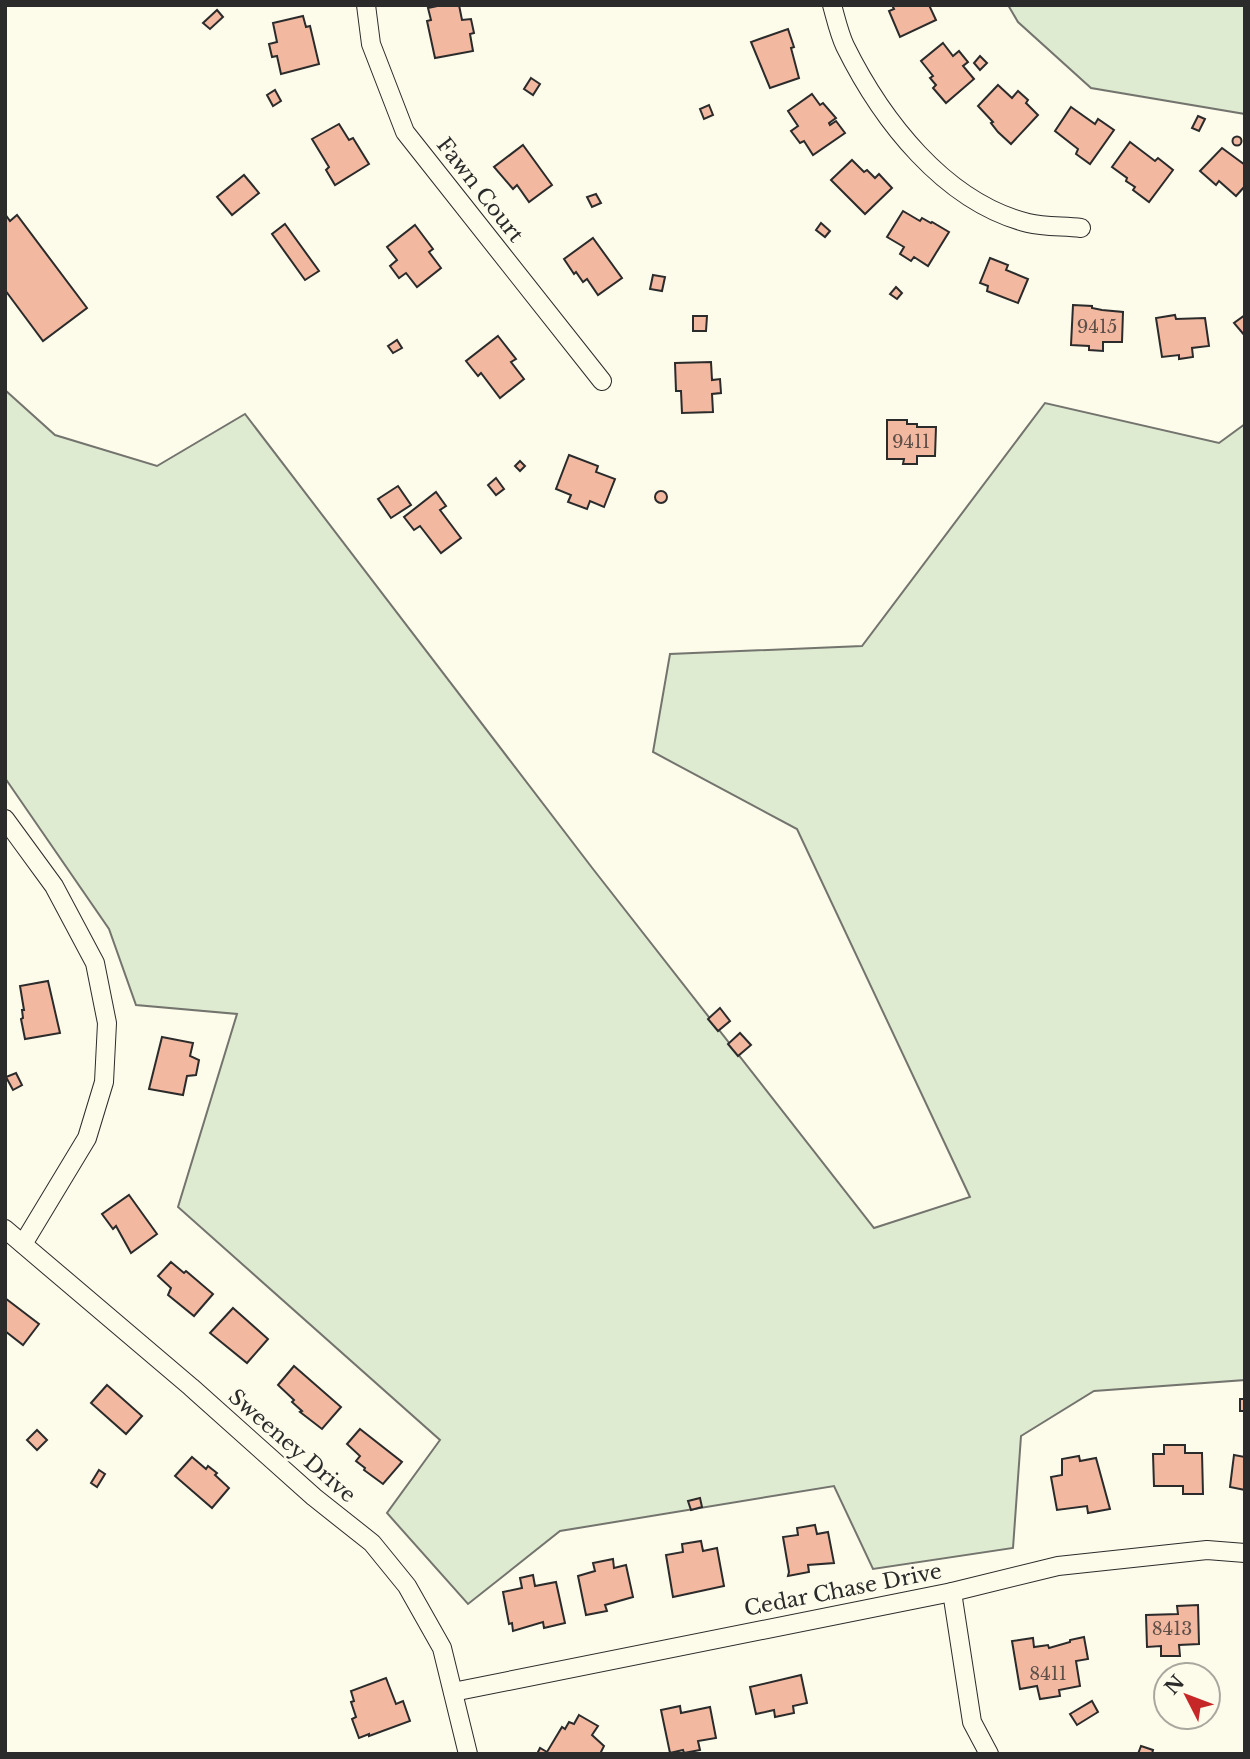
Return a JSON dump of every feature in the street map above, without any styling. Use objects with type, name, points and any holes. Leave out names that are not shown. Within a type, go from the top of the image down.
[{"type":"street","name":"Fawn Court","points":[[366,5],[371,44],[405,132],[602,381]]},
{"type":"street","points":[[832,5],[844,43],[867,87],[899,130],[951,184],[990,209],[1028,223],[1081,228]]},
{"type":"street","points":[[5,819],[54,886],[95,963],[107,1023],[104,1082],[87,1138],[23,1244]]},
{"type":"street","name":"Sweeney Drive","points":[[5,1229],[191,1387],[314,1497],[372,1543],[407,1586],[442,1648],[468,1754]]},
{"type":"street","name":"Cedar Chase Drive","points":[[453,1692],[952,1592],[1058,1566],[1207,1550],[1245,1553]]},
{"type":"street","points":[[952,1592],[972,1722],[989,1754]]},
{"type":"green space","points":[[1008,5],[1245,5],[1245,114],[1091,88],[1018,22]]},
{"type":"green space","points":[[5,390],[55,435],[157,466],[245,414],[593,869],[874,1228],[970,1197],[797,829],[653,752],[670,654],[862,646],[1045,403],[1219,443],[1245,424],[1245,1380],[1094,1391],[1021,1436],[1013,1548],[873,1569],[834,1486],[560,1531],[468,1604],[387,1513],[440,1440],[178,1207],[237,1014],[136,1005],[109,929],[5,778]]},
{"type":"building","points":[[459,5],[462,20],[471,19],[474,33],[470,34],[473,51],[435,58],[427,21],[431,20],[428,8]]},
{"type":"building","points":[[892,5],[929,5],[936,20],[900,37],[889,11],[894,9]]},
{"type":"building","points":[[217,10],[223,17],[210,29],[203,23]]},
{"type":"building","points":[[303,16],[306,27],[310,26],[319,64],[281,74],[277,56],[272,57],[269,44],[277,42],[273,23]]},
{"type":"building","points":[[788,29],[799,78],[770,88],[751,42]]},
{"type":"building","points":[[943,43],[953,56],[959,51],[968,62],[963,66],[974,79],[946,103],[933,88],[936,85],[930,78],[933,76],[921,61]]},
{"type":"building","points":[[980,56],[987,63],[980,70],[974,63]]},
{"type":"building","points":[[531,78],[540,84],[533,95],[524,89]]},
{"type":"building","points":[[998,85],[1012,98],[1018,91],[1038,115],[1011,144],[978,106]]},
{"type":"building","points":[[275,90],[281,101],[273,106],[267,95]]},
{"type":"building","points":[[812,94],[820,105],[823,103],[836,118],[830,125],[836,121],[845,133],[813,155],[804,141],[800,143],[791,131],[798,126],[788,111]]},
{"type":"building","points":[[709,105],[713,115],[704,119],[700,109]]},
{"type":"building","points":[[1071,107],[1095,124],[1098,119],[1114,130],[1090,164],[1076,154],[1078,149],[1055,131]]},
{"type":"building","points":[[1198,116],[1205,119],[1199,131],[1192,128]]},
{"type":"building","points":[[339,124],[349,140],[353,138],[369,164],[335,185],[326,170],[329,167],[312,139]]},
{"type":"building","points":[[1237,136],[1242,141],[1237,146],[1232,141]]},
{"type":"building","points":[[1130,142],[1155,161],[1158,158],[1173,170],[1149,202],[1133,190],[1135,187],[1126,181],[1127,178],[1112,167]]},
{"type":"building","points":[[523,145],[552,185],[529,202],[517,185],[513,189],[494,167]]},
{"type":"building","points":[[1222,148],[1245,165],[1245,186],[1236,196],[1219,181],[1216,185],[1200,171]]},
{"type":"building","points":[[852,160],[875,178],[879,174],[892,188],[865,214],[831,180]]},
{"type":"building","points":[[244,175],[259,193],[232,215],[217,197]]},
{"type":"building","points":[[596,194],[601,203],[592,207],[587,197]]},
{"type":"building","points":[[903,211],[949,232],[928,266],[914,257],[911,261],[900,254],[904,247],[887,237]]},
{"type":"building","points":[[5,214],[10,221],[17,215],[87,308],[43,341],[5,290]]},
{"type":"building","points":[[821,223],[830,231],[825,237],[816,230]]},
{"type":"building","points":[[285,224],[319,271],[305,280],[272,234]]},
{"type":"building","points":[[415,225],[433,249],[429,252],[441,268],[417,287],[406,273],[399,278],[390,266],[397,260],[387,247]]},
{"type":"building","points":[[593,238],[622,278],[598,295],[587,279],[583,282],[576,272],[574,274],[564,259]]},
{"type":"building","points":[[990,258],[1008,265],[1006,270],[1028,279],[1018,303],[987,291],[988,286],[980,283]]},
{"type":"building","points":[[653,275],[665,277],[662,291],[650,289]]},
{"type":"building","points":[[896,287],[902,293],[897,299],[890,294]]},
{"type":"building","points":[[1073,305],[1123,312],[1122,342],[1103,342],[1103,351],[1089,350],[1089,346],[1071,345]]},
{"type":"building","points":[[1175,315],[1176,319],[1205,318],[1209,346],[1192,348],[1193,357],[1162,357],[1156,318]]},
{"type":"building","points":[[1245,315],[1245,336],[1234,323]]},
{"type":"building","points":[[693,316],[707,316],[706,331],[693,331]]},
{"type":"building","points":[[498,336],[516,359],[511,362],[524,379],[500,398],[481,373],[478,376],[466,361]]},
{"type":"building","points":[[397,340],[402,348],[393,353],[388,346]]},
{"type":"building","points":[[711,362],[712,380],[720,379],[721,393],[712,394],[713,412],[682,413],[681,391],[676,391],[675,363]]},
{"type":"building","points":[[887,420],[907,420],[907,424],[917,424],[917,427],[936,427],[935,456],[917,456],[917,464],[903,464],[904,459],[887,459]]},
{"type":"building","points":[[569,455],[598,466],[596,472],[615,479],[604,507],[590,501],[587,509],[568,502],[571,495],[556,489]]},
{"type":"building","points":[[520,461],[525,466],[520,471],[515,466]]},
{"type":"building","points":[[496,478],[504,489],[496,495],[488,485]]},
{"type":"building","points":[[398,486],[411,505],[391,518],[378,499]]},
{"type":"building","points":[[661,491],[667,497],[661,503],[655,497]]},
{"type":"building","points":[[436,492],[446,506],[440,510],[461,538],[441,553],[420,526],[414,530],[404,517]]},
{"type":"building","points":[[48,981],[60,1033],[25,1039],[21,1019],[24,1010],[20,986]]},
{"type":"building","points":[[720,1008],[730,1021],[718,1031],[708,1019]]},
{"type":"building","points":[[740,1033],[751,1045],[738,1056],[728,1044]]},
{"type":"building","points":[[162,1037],[193,1043],[190,1056],[199,1060],[196,1075],[187,1076],[183,1095],[149,1089]]},
{"type":"building","points":[[16,1073],[22,1085],[13,1090],[6,1077]]},
{"type":"building","points":[[129,1195],[157,1234],[131,1253],[116,1226],[113,1229],[102,1214]]},
{"type":"building","points":[[171,1262],[213,1294],[194,1316],[168,1295],[171,1288],[158,1276]]},
{"type":"building","points":[[5,1298],[39,1324],[23,1345],[5,1331]]},
{"type":"building","points":[[233,1308],[268,1339],[247,1363],[210,1333]]},
{"type":"building","points":[[294,1366],[341,1407],[322,1429],[300,1412],[302,1411],[292,1402],[294,1400],[278,1385]]},
{"type":"building","points":[[107,1385],[142,1416],[126,1434],[91,1403]]},
{"type":"building","points":[[1240,1399],[1245,1399],[1245,1411],[1240,1411]]},
{"type":"building","points":[[360,1429],[402,1462],[383,1484],[364,1470],[356,1461],[360,1456],[347,1444]]},
{"type":"building","points":[[37,1430],[47,1440],[37,1450],[27,1440]]},
{"type":"building","points":[[1164,1445],[1185,1445],[1185,1453],[1202,1453],[1203,1494],[1183,1494],[1183,1486],[1154,1486],[1153,1454],[1164,1454]]},
{"type":"building","points":[[1234,1455],[1245,1457],[1245,1490],[1230,1487]]},
{"type":"building","points":[[1079,1456],[1080,1461],[1096,1458],[1110,1509],[1088,1513],[1087,1506],[1057,1510],[1051,1477],[1062,1475],[1062,1459]]},
{"type":"building","points":[[192,1457],[206,1469],[208,1466],[217,1473],[215,1475],[229,1488],[212,1508],[175,1476]]},
{"type":"building","points":[[99,1470],[105,1474],[97,1487],[91,1483]]},
{"type":"building","points":[[700,1498],[702,1507],[691,1510],[688,1501]]},
{"type":"building","points":[[815,1525],[817,1534],[828,1532],[834,1563],[808,1565],[809,1572],[788,1576],[783,1537],[798,1535],[797,1528]]},
{"type":"building","points":[[701,1541],[703,1551],[717,1548],[724,1586],[673,1597],[666,1555],[683,1552],[682,1544]]},
{"type":"building","points":[[613,1559],[614,1568],[626,1565],[633,1597],[605,1605],[607,1611],[586,1615],[578,1576],[595,1571],[593,1563]]},
{"type":"building","points":[[533,1575],[535,1586],[556,1582],[565,1623],[544,1628],[543,1622],[513,1631],[512,1623],[509,1624],[503,1592],[522,1588],[520,1578]]},
{"type":"building","points":[[1198,1605],[1199,1644],[1179,1645],[1180,1656],[1161,1656],[1161,1646],[1147,1647],[1146,1615],[1178,1614],[1177,1606]]},
{"type":"building","points":[[1084,1637],[1088,1659],[1076,1661],[1080,1686],[1059,1690],[1060,1696],[1040,1699],[1037,1686],[1020,1689],[1012,1641],[1033,1638],[1034,1647],[1048,1645],[1049,1648]]},
{"type":"building","points":[[801,1675],[807,1703],[793,1706],[794,1713],[775,1717],[774,1710],[756,1714],[750,1687]]},
{"type":"building","points":[[386,1678],[396,1704],[403,1701],[410,1721],[359,1738],[352,1719],[356,1717],[351,1691]]},
{"type":"building","points":[[1092,1701],[1098,1712],[1077,1725],[1070,1714]]},
{"type":"building","points":[[680,1706],[681,1713],[710,1707],[716,1738],[698,1741],[700,1750],[670,1753],[661,1710]]},
{"type":"building","points":[[579,1715],[598,1726],[592,1735],[604,1746],[600,1754],[537,1754],[540,1748],[547,1752],[562,1727],[565,1729],[569,1722],[574,1724]]},
{"type":"building","points":[[1141,1746],[1153,1750],[1152,1754],[1138,1754]]}]
